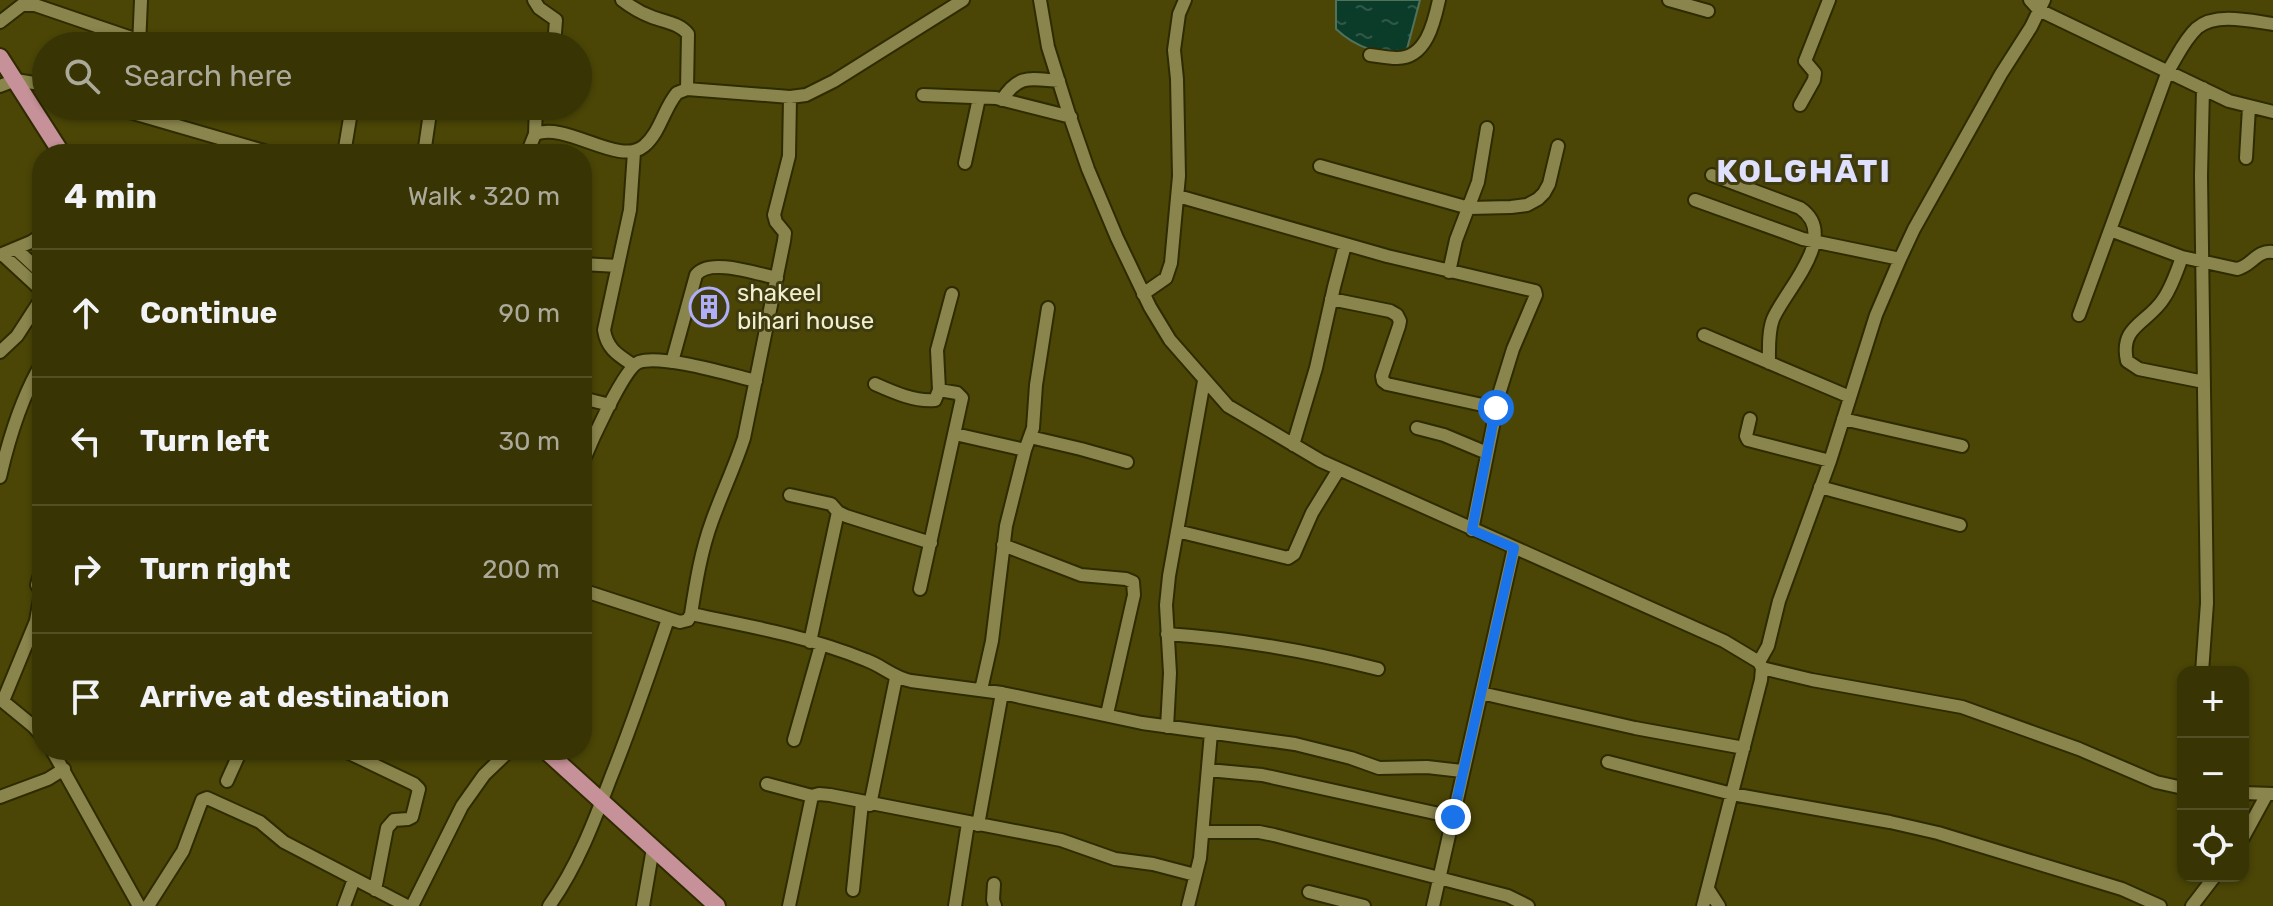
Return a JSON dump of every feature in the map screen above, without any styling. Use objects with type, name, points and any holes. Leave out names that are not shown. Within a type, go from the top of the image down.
[{"type":"main road","points":[[0,57],[8,83],[32,115]]},
{"type":"main road","points":[[36,120],[54,144]]},
{"type":"main road","points":[[556,760],[717,906]]},
{"type":"street","points":[[140,32],[141,0]]},
{"type":"street","points":[[534,0],[539,8],[556,20],[555,32]]},
{"type":"street","points":[[622,0],[652,17],[676,24],[688,34],[687,89]]},
{"type":"street","points":[[535,134],[542,131],[557,133],[634,152],[651,139],[677,93],[687,89],[790,97],[806,95],[834,81],[963,0]]},
{"type":"street","points":[[1040,0],[1048,47],[1088,169],[1143,294],[1170,340],[1228,406],[1339,469],[1724,641],[1760,665],[1812,680],[1962,707],[2079,749],[2156,782],[2177,787]]},
{"type":"street","points":[[1143,294],[1166,278],[1170,270],[1178,196],[1174,50],[1179,14],[1185,0]]},
{"type":"street","points":[[1370,55],[1405,58],[1413,54],[1430,33],[1439,0]]},
{"type":"street","points":[[1669,0],[1708,11]]},
{"type":"street","points":[[1800,105],[1815,73],[1805,61],[1806,55],[1829,0]]},
{"type":"street","points":[[2030,0],[2229,101],[2273,112]]},
{"type":"street","points":[[0,22],[22,5],[35,5],[108,32]]},
{"type":"street","points":[[1703,906],[1761,680],[1760,665],[1876,315],[1914,229],[2042,5]]},
{"type":"street","points":[[2079,315],[2168,71],[2185,43],[2199,26],[2213,21],[2231,19],[2273,24]]},
{"type":"street","points":[[1002,100],[1016,81],[1059,81]]},
{"type":"street","points":[[8,83],[32,84]]},
{"type":"street","points":[[2202,666],[2207,603],[2201,176],[2203,88]]},
{"type":"street","points":[[923,95],[1002,100],[1071,117]]},
{"type":"street","points":[[592,593],[668,619],[685,622],[691,614],[699,567],[712,522],[744,438],[777,278],[785,233],[774,215],[788,170],[792,127],[790,97]]},
{"type":"street","points":[[965,163],[979,98]]},
{"type":"street","points":[[2246,158],[2249,107]]},
{"type":"street","points":[[161,120],[241,144]]},
{"type":"street","points":[[346,144],[350,120]]},
{"type":"street","points":[[425,144],[429,120]]},
{"type":"street","points":[[531,144],[536,120]]},
{"type":"street","points":[[1449,272],[1456,240],[1480,173],[1487,128]]},
{"type":"street","points":[[1320,166],[1469,208],[1511,207],[1527,205],[1538,199],[1549,184],[1558,146]]},
{"type":"street","points":[[633,365],[612,351],[604,330],[630,210],[634,152]]},
{"type":"street","points":[[1712,175],[1807,213],[1814,225],[1814,242],[1806,263],[1773,319],[1769,363]]},
{"type":"street","points":[[1178,196],[1345,245],[1535,291],[1513,349],[1496,408],[1472,530]]},
{"type":"street","points":[[1762,224],[1772,197]]},
{"type":"street","points":[[1695,200],[1814,242],[1900,259]]},
{"type":"street","points":[[2110,230],[2182,257],[2237,269],[2263,252],[2273,252]]},
{"type":"street","points":[[32,240],[1,255],[32,282]]},
{"type":"street","points":[[1293,445],[1314,378],[1345,245]]},
{"type":"street","points":[[16,249],[32,264]]},
{"type":"street","points":[[2182,257],[2164,299],[2132,330],[2126,343],[2127,361],[2139,369],[2204,382]]},
{"type":"street","points":[[592,265],[618,266]]},
{"type":"street","points":[[672,362],[700,269],[726,267],[777,278]]},
{"type":"street","points":[[875,384],[898,394],[935,400],[939,390],[937,350],[952,294]]},
{"type":"street","points":[[1331,299],[1397,315],[1399,326],[1382,376],[1387,384],[1496,408]]},
{"type":"street","points":[[981,690],[992,641],[1003,545],[1028,444],[1048,308]]},
{"type":"street","points":[[2,347],[17,336],[32,315]]},
{"type":"street","points":[[1704,335],[1850,397]]},
{"type":"street","points":[[592,443],[633,365],[641,361],[672,362],[756,381]]},
{"type":"street","points":[[0,477],[12,431],[32,379]]},
{"type":"street","points":[[1167,727],[1170,673],[1166,605],[1169,576],[1204,381]]},
{"type":"street","points":[[920,589],[961,395],[939,390]]},
{"type":"street","points":[[592,400],[610,405]]},
{"type":"street","points":[[1750,419],[1748,440],[1830,461]]},
{"type":"street","points":[[1843,419],[1962,446]]},
{"type":"street","points":[[1417,428],[1444,435],[1487,453]]},
{"type":"street","points":[[955,434],[1127,462]]},
{"type":"street","points":[[1177,531],[1288,558],[1294,554],[1312,513],[1339,469]]},
{"type":"street","points":[[1820,487],[1960,525]]},
{"type":"street","points":[[790,495],[831,504],[838,512],[931,543]]},
{"type":"street","points":[[794,740],[816,644],[838,512]]},
{"type":"street","points":[[1003,545],[1081,575],[1133,582],[1134,595],[1107,714]]},
{"type":"street","points":[[1433,906],[1514,548]]},
{"type":"street","points":[[691,614],[816,644],[867,660],[896,678],[1002,693],[1167,727],[1317,748],[1379,768],[1427,767],[1462,771]]},
{"type":"street","points":[[549,906],[574,867],[602,802],[668,619]]},
{"type":"street","points":[[32,630],[2,700],[32,727]]},
{"type":"street","points":[[1167,634],[1313,652],[1378,669]]},
{"type":"street","points":[[853,890],[866,804],[896,678]]},
{"type":"street","points":[[955,906],[1002,693]]},
{"type":"street","points":[[1481,693],[1635,728],[1744,748]]},
{"type":"street","points":[[1188,906],[1203,832],[1211,733]]},
{"type":"street","points":[[58,760],[139,906]]},
{"type":"street","points":[[227,781],[236,760]]},
{"type":"street","points":[[364,760],[419,789],[412,817],[394,820],[387,828],[375,890]]},
{"type":"street","points":[[148,906],[183,851],[202,800],[207,798],[260,822],[284,842],[409,906],[462,806],[484,775],[500,760]]},
{"type":"street","points":[[1608,762],[1732,794],[1938,833],[2122,889],[2160,906]]},
{"type":"street","points":[[0,810],[4,795],[48,779],[64,769]]},
{"type":"street","points":[[1208,770],[1262,775],[1453,817]]},
{"type":"street","points":[[767,784],[812,796],[825,795],[1061,840],[1115,859],[1153,864],[1195,875]]},
{"type":"street","points":[[2249,793],[2270,794],[2249,828]]},
{"type":"street","points":[[789,906],[812,796]]},
{"type":"street","points":[[1203,832],[1274,835],[1528,906]]},
{"type":"street","points":[[643,906],[653,848]]},
{"type":"street","points":[[344,906],[354,879]]},
{"type":"street","points":[[2192,906],[2210,882]]},
{"type":"street","points":[[994,884],[995,906]]},
{"type":"street","points":[[1708,889],[1719,906]]},
{"type":"street","points":[[1309,892],[1364,906]]},
{"type":"water","points":[[1336,0],[1420,0],[1407,49],[1379,52],[1343,35],[1336,29]]},
{"type":"place","name":"shakeel bihari house","points":[[709,307]]},
{"type":"district","name":"KOLGHĀTI","points":[[1804,171]]},
{"type":"route","points":[[1453,817],[1514,548],[1472,530],[1496,408]]}]
